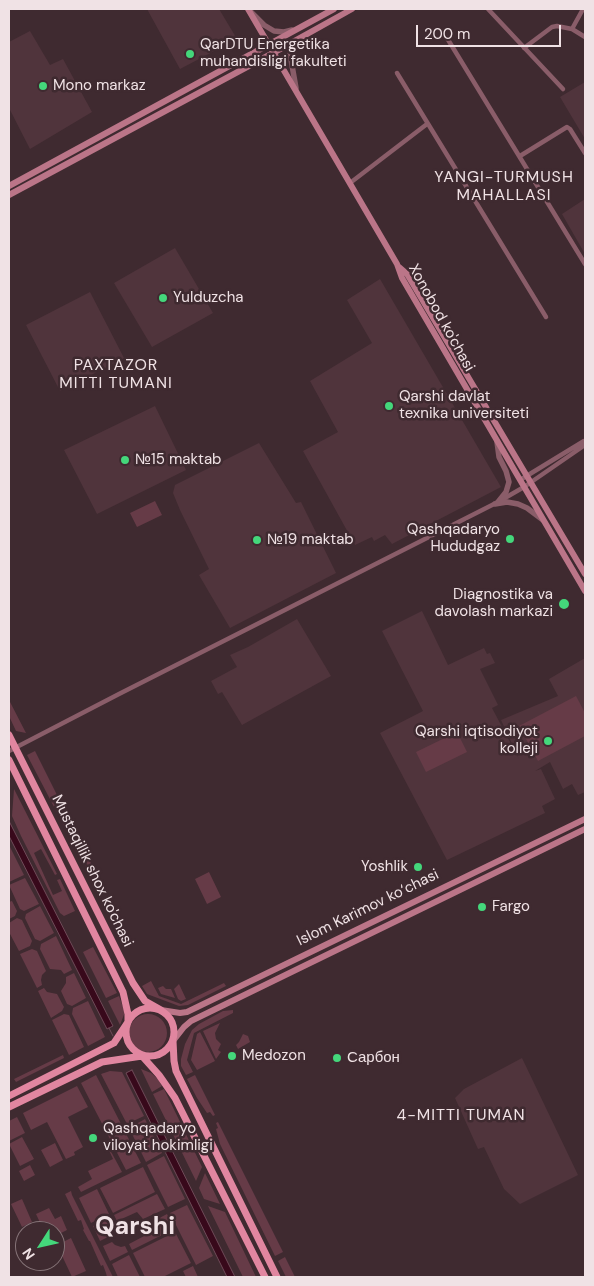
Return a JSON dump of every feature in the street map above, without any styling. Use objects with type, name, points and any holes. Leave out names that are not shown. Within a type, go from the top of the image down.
[{"type":"main road","name":"Xonobod ko'chasi","points":[[248,9],[397,264],[402,278],[585,591]]},
{"type":"main road","points":[[9,195],[334,9]]},
{"type":"main road","points":[[9,186],[273,54],[352,9]]},
{"type":"main road","name":"Xonobod ko'chasi","points":[[397,264],[407,274],[585,574]]},
{"type":"main road","name":"Mustaqillik shox ko'chasi","points":[[9,735],[12,750],[133,983],[145,1002],[161,1010]]},
{"type":"main road","name":"Mustaqillik shox ko'chasi","points":[[9,760],[123,992],[128,1009],[128,1022]]},
{"type":"main road","name":"Islom Karimov ko‘chasi","points":[[161,1010],[173,1013],[187,1012],[585,819]]},
{"type":"main road","name":"Islom Karimov ko‘chasi","points":[[173,1041],[184,1027],[192,1021],[585,829]]},
{"type":"main road","points":[[9,1096],[114,1043],[138,1011],[146,1008],[161,1010],[167,1014],[174,1027],[173,1041],[176,1071],[277,1277]]},
{"type":"main road","points":[[128,1022],[126,1038],[130,1046],[159,1075],[175,1098],[265,1277]]},
{"type":"main road","points":[[9,1107],[102,1062],[142,1056],[157,1056],[164,1053],[173,1041]]},
{"type":"street","points":[[248,9],[264,25],[274,31],[297,30]]},
{"type":"street","points":[[488,9],[563,89]]},
{"type":"street","points":[[572,29],[583,9]]},
{"type":"street","points":[[524,48],[552,27],[557,26],[572,29],[585,37]]},
{"type":"street","points":[[297,93],[290,54],[292,47],[301,38]]},
{"type":"street","points":[[447,38],[585,264]]},
{"type":"street","points":[[396,73],[546,317]]},
{"type":"street","points":[[350,183],[427,124]]},
{"type":"street","points":[[520,156],[567,127],[585,153]]},
{"type":"street","points":[[496,503],[506,492],[509,482],[506,471],[498,457],[497,440]]},
{"type":"street","points":[[520,480],[529,479],[582,446],[585,441]]},
{"type":"street","points":[[12,750],[496,503],[524,487],[529,479]]},
{"type":"street","points":[[496,503],[518,504],[527,508],[544,521]]},
{"type":"shaded area","name":"QarDTU Energetika muhandisligi fakulteti","points":[[147,9],[219,9],[237,39],[180,69]]},
{"type":"shaded area","name":"Mono markaz","points":[[30,31],[50,65],[63,59],[92,112],[30,149],[9,108],[9,42]]},
{"type":"shaded area","points":[[585,82],[585,139],[560,97]]},
{"type":"shaded area","points":[[585,199],[585,254],[562,214]]},
{"type":"shaded area","name":"Yulduzcha","points":[[175,248],[213,313],[152,347],[114,283]]},
{"type":"shaded area","name":"Qarshi davlat texnika universiteti","points":[[380,279],[501,487],[392,544],[385,535],[374,541],[372,537],[355,545],[303,451],[338,432],[310,381],[372,343],[347,300]]},
{"type":"shaded area","points":[[90,292],[124,358],[60,391],[26,325]]},
{"type":"shaded area","name":"№15 maktab","points":[[155,406],[186,470],[97,514],[64,450]]},
{"type":"shaded area","name":"№19 maktab","points":[[259,443],[296,503],[301,502],[336,573],[230,628],[199,575],[209,569],[173,493],[175,485]]},
{"type":"shaded area","points":[[155,501],[162,515],[137,527],[130,513]]},
{"type":"shaded area","points":[[422,611],[448,665],[484,648],[487,654],[490,653],[495,663],[480,669],[498,705],[492,708],[519,759],[501,720],[558,696],[549,679],[585,658],[585,792],[578,795],[572,784],[563,789],[550,762],[535,771],[541,769],[555,799],[542,806],[545,813],[447,860],[380,733],[423,711],[382,631]]},
{"type":"shaded area","points":[[297,619],[331,676],[242,725],[222,692],[218,694],[211,681],[237,667],[230,655]]},
{"type":"shaded area","points":[[576,696],[585,713],[585,736],[538,761],[519,726]]},
{"type":"shaded area","points":[[9,700],[26,733],[16,731],[9,716]]},
{"type":"shaded area","points":[[457,732],[467,752],[426,772],[416,752]]},
{"type":"shaded area","points":[[35,751],[103,887],[96,891],[81,852],[78,853],[27,755]]},
{"type":"shaded area","points":[[14,789],[57,874],[55,875],[41,849],[34,853],[53,895],[62,891],[57,880],[60,879],[75,911],[64,916],[60,913],[12,816]]},
{"type":"shaded area","points":[[9,821],[113,1026],[107,1029],[9,836]]},
{"type":"shaded area","points":[[9,845],[24,875],[9,882]]},
{"type":"shaded area","points":[[209,872],[221,897],[207,904],[195,879]]},
{"type":"shaded area","points":[[25,878],[39,904],[24,911],[20,909],[9,885]]},
{"type":"shaded area","points":[[12,901],[17,911],[15,916],[9,919],[9,902]]},
{"type":"shaded area","points":[[40,906],[54,933],[40,941],[35,939],[25,918],[26,914]]},
{"type":"shaded area","points":[[17,918],[22,920],[32,941],[30,946],[19,951],[9,932],[9,923]]},
{"type":"shaded area","points":[[56,936],[72,970],[64,974],[61,970],[50,969],[40,949],[41,944]]},
{"type":"shaded area","points":[[93,947],[117,993],[106,998],[83,952]]},
{"type":"shaded area","points":[[32,949],[37,951],[46,971],[42,975],[42,985],[37,988],[20,954]]},
{"type":"shaded area","points":[[74,973],[86,998],[72,1006],[67,1004],[61,991],[66,983],[66,977]]},
{"type":"shaded area","points":[[151,981],[159,996],[181,1004],[224,983],[226,986],[188,1005],[179,1006],[147,994],[142,986]]},
{"type":"shaded area","points":[[179,984],[186,999],[181,1001],[178,999],[174,989]]},
{"type":"shaded area","points":[[163,986],[166,989],[171,989],[175,998],[161,994],[158,988]]},
{"type":"shaded area","points":[[44,988],[47,992],[57,994],[64,1007],[62,1011],[51,1018],[38,991]]},
{"type":"shaded area","points":[[119,996],[125,1012],[120,1025],[108,1001]]},
{"type":"shaded area","points":[[88,1001],[105,1037],[88,1046],[72,1014],[73,1008]]},
{"type":"shaded area","points":[[233,1010],[233,1013],[194,1033],[187,1060],[193,1072],[186,1075],[181,1066],[181,1059],[185,1044],[192,1030],[223,1011]]},
{"type":"shaded area","points":[[64,1014],[69,1015],[84,1047],[69,1055],[52,1020]]},
{"type":"shaded area","points":[[148,1014],[161,1020],[167,1033],[161,1046],[148,1052],[135,1046],[129,1033],[135,1020]]},
{"type":"shaded area","points":[[220,1023],[215,1033],[216,1039],[221,1044],[218,1050],[221,1052],[216,1059],[203,1031]]},
{"type":"shaded area","points":[[200,1032],[215,1061],[197,1070],[191,1060],[197,1034]]},
{"type":"shaded area","points":[[243,1034],[248,1036],[250,1042],[238,1049],[236,1045]]},
{"type":"shaded area","points":[[63,1055],[64,1058],[16,1082],[14,1079]]},
{"type":"shaded area","points":[[522,1058],[578,1175],[520,1204],[504,1189],[484,1147],[478,1149],[455,1098],[464,1089]]},
{"type":"shaded area","points":[[141,1069],[151,1073],[162,1086],[152,1092]]},
{"type":"shaded area","points":[[132,1070],[235,1277],[227,1277],[126,1073]]},
{"type":"shaded area","points":[[110,1071],[122,1072],[144,1116],[127,1124],[101,1074]]},
{"type":"shaded area","points":[[96,1075],[141,1163],[126,1170],[81,1083]]},
{"type":"shaded area","points":[[195,1075],[215,1115],[213,1116],[210,1112],[207,1113],[187,1079]]},
{"type":"shaded area","points":[[77,1086],[88,1107],[68,1117],[83,1147],[74,1152],[75,1155],[66,1159],[47,1122],[31,1130],[23,1113]]},
{"type":"shaded area","points":[[164,1089],[202,1167],[196,1181],[153,1094]]},
{"type":"shaded area","points":[[17,1117],[25,1133],[9,1141],[9,1121]]},
{"type":"shaded area","points":[[145,1119],[162,1153],[146,1162],[129,1128]]},
{"type":"shaded area","points":[[218,1122],[283,1252],[275,1256],[220,1144],[216,1129],[218,1128],[216,1123]]},
{"type":"shaded area","points":[[22,1137],[34,1159],[20,1166],[9,1144]]},
{"type":"shaded area","points":[[55,1143],[63,1160],[50,1167],[41,1150]]},
{"type":"shaded area","points":[[107,1146],[122,1172],[81,1192],[78,1187],[92,1179],[88,1171],[113,1159]]},
{"type":"shaded area","points":[[164,1156],[185,1199],[168,1207],[147,1165]]},
{"type":"shaded area","points":[[30,1165],[35,1175],[24,1181],[19,1171]]},
{"type":"shaded area","points":[[143,1167],[155,1192],[113,1213],[100,1188]]},
{"type":"shaded area","points":[[205,1173],[220,1204],[204,1199],[199,1188]]},
{"type":"shaded area","points":[[97,1189],[109,1214],[91,1223],[79,1198]]},
{"type":"shaded area","points":[[71,1191],[113,1277],[107,1277],[103,1265],[101,1266],[83,1230],[81,1220],[78,1221],[65,1194]]},
{"type":"shaded area","points":[[157,1194],[165,1209],[143,1219],[137,1212],[117,1221],[114,1215]]},
{"type":"shaded area","points":[[22,1199],[32,1221],[19,1221],[11,1204]]},
{"type":"shaded area","points":[[187,1205],[213,1256],[196,1265],[170,1213]]},
{"type":"shaded area","points":[[208,1206],[225,1212],[256,1277],[243,1277]]},
{"type":"shaded area","points":[[49,1208],[55,1219],[61,1216],[63,1221],[39,1221],[36,1214]]},
{"type":"shaded area","points":[[167,1214],[174,1229],[132,1250],[129,1244],[148,1234],[149,1230],[146,1225]]},
{"type":"shaded area","points":[[111,1217],[114,1223],[108,1232],[108,1237],[100,1241],[93,1226]]},
{"type":"shaded area","points":[[175,1232],[191,1263],[163,1277],[145,1277],[133,1253]]},
{"type":"shaded area","points":[[71,1238],[86,1271],[72,1277],[65,1262],[65,1241]]},
{"type":"shaded area","points":[[112,1242],[121,1247],[125,1246],[128,1252],[110,1261],[103,1246]]},
{"type":"shaded area","points":[[129,1255],[140,1277],[118,1277],[112,1264]]},
{"type":"shaded area","points":[[285,1257],[295,1277],[286,1277],[278,1261]]},
{"type":"shaded area","points":[[193,1266],[198,1277],[186,1277],[183,1271]]},
{"type":"waterway","points":[[109,1028],[113,1036]]},
{"type":"place","name":"QarDTU Energetika muhandisligi fakulteti","points":[[190,54]]},
{"type":"place","name":"Mono markaz","points":[[43,86]]},
{"type":"place","name":"Yulduzcha","points":[[163,298]]},
{"type":"place","name":"Qarshi davlat texnika universiteti","points":[[389,406]]},
{"type":"place","name":"№15 maktab","points":[[125,460]]},
{"type":"place","name":"Qashqadaryo Hududgaz","points":[[510,539]]},
{"type":"place","name":"№19 maktab","points":[[257,540]]},
{"type":"place","name":"Diagnostika va davolash markazi","points":[[564,604]]},
{"type":"place","name":"Qarshi iqtisodiyot kolleji","points":[[548,741]]},
{"type":"place","name":"Yoshlik","points":[[418,867]]},
{"type":"place","name":"Fargo","points":[[482,907]]},
{"type":"place","name":"Medozon","points":[[232,1056]]},
{"type":"place","name":"Сарбон","points":[[337,1058]]},
{"type":"place","name":"Qashqadaryo viloyat hokimligi","points":[[93,1138]]},
{"type":"district","name":"YANGI-TURMUSH MAHALLASI","points":[[504,187]]},
{"type":"district","name":"PAXTAZOR MITTI TUMANI","points":[[116,375]]},
{"type":"district","name":"4-MITTI TUMAN","points":[[461,1116]]},
{"type":"district","name":"Qarshi","points":[[135,1227]]}]
